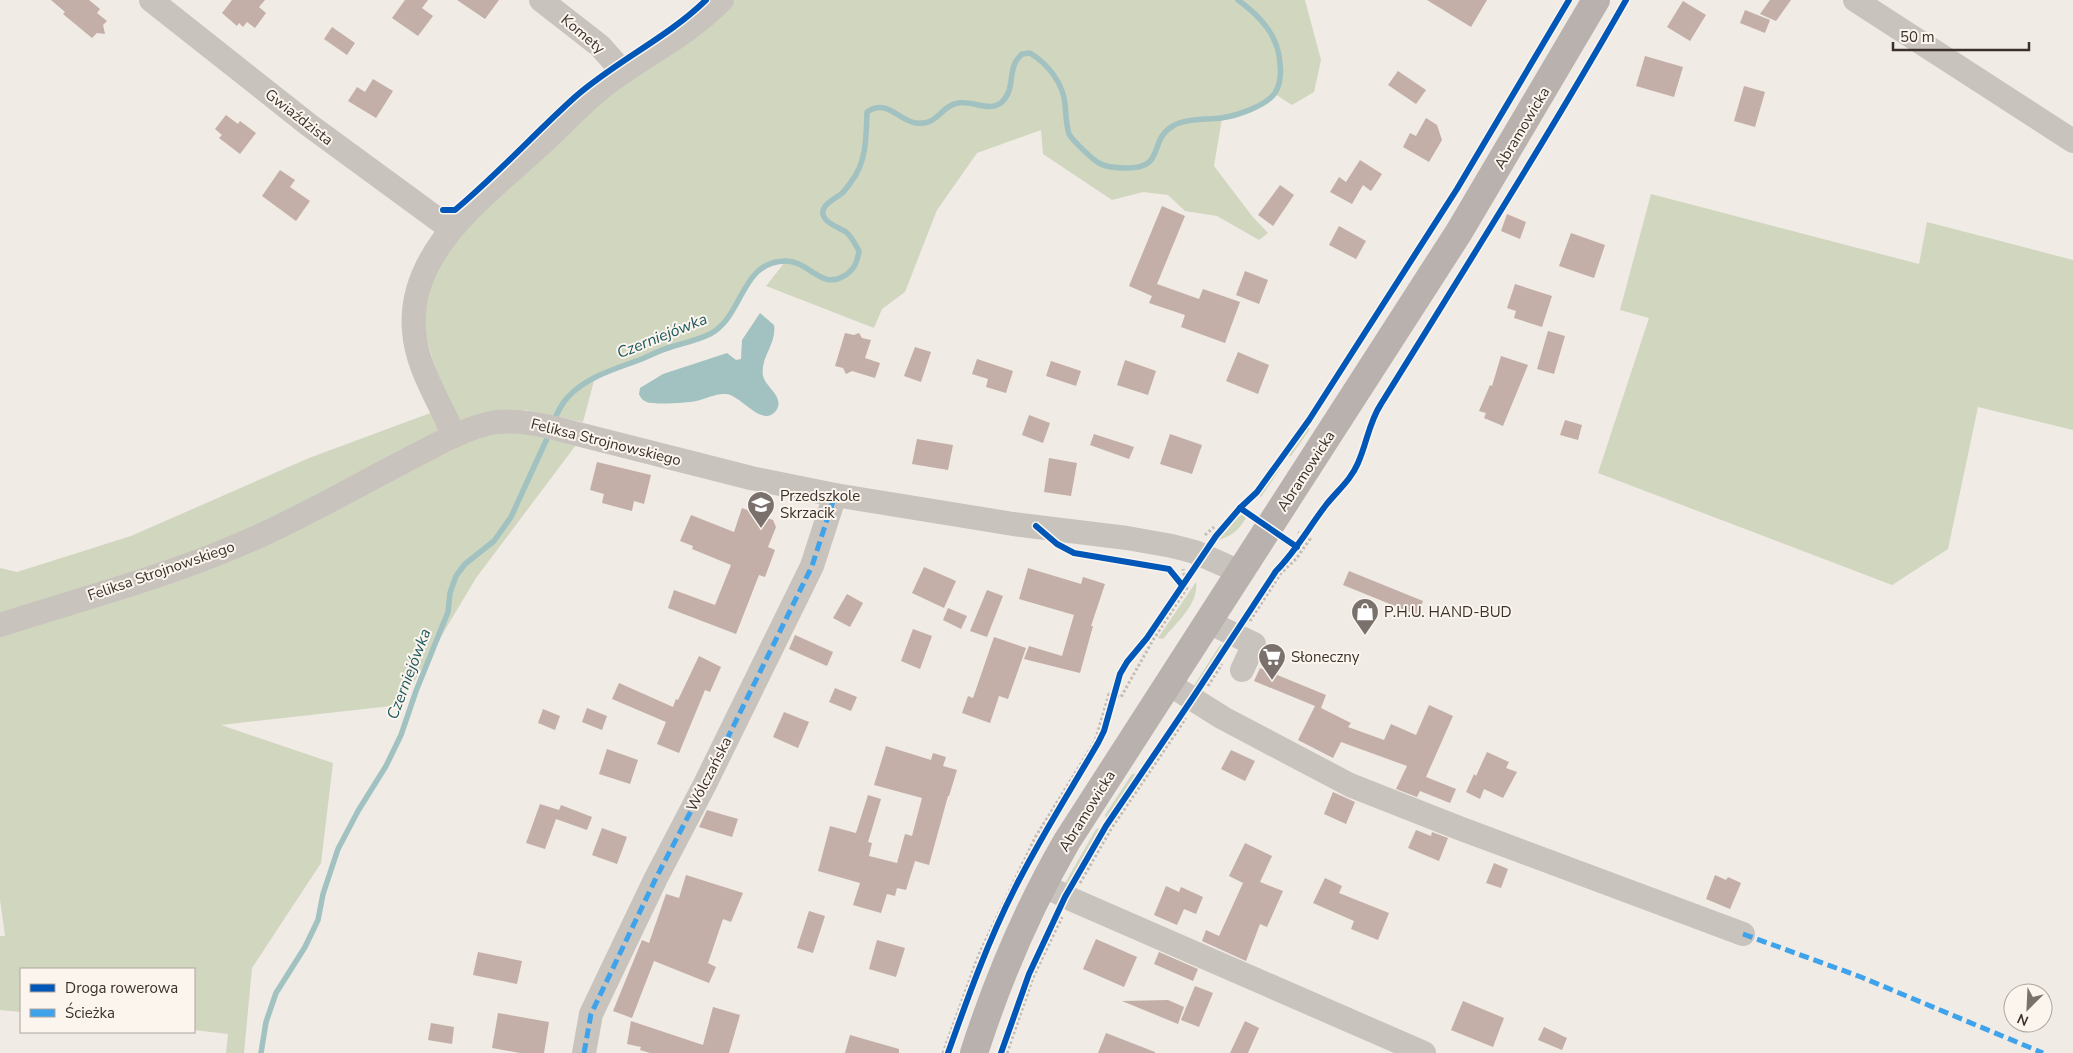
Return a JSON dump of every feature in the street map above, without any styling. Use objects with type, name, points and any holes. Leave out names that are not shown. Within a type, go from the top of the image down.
[{"type":"main road","name":"Abramowicka","points":[[974,1053],[1006,965],[1060,894],[1086,811],[1459,232],[1596,0]]},
{"type":"street","name":"Gwiaździsta","points":[[151,0],[309,125],[451,229]]},
{"type":"street","name":"Komety","points":[[541,0],[600,46],[623,72]]},
{"type":"street","points":[[454,436],[420,363],[415,339],[413,318],[415,296],[422,275],[451,229],[572,113],[595,92],[623,72],[697,24],[722,0]]},
{"type":"street","points":[[1855,0],[2073,141]]},
{"type":"street","name":"Feliksa Strojnowskiego","points":[[0,625],[139,582],[233,547],[307,512],[454,436],[498,422],[532,423],[574,432],[751,478],[835,495],[1013,524],[1127,538],[1193,553],[1240,572]]},
{"type":"street","name":"Wólczańska","points":[[584,1053],[591,1014],[656,878],[705,784],[812,566],[835,495]]},
{"type":"street","points":[[1208,622],[1254,644],[1242,670]]},
{"type":"street","points":[[1169,684],[1223,718],[1350,784],[1459,828],[1743,934]]},
{"type":"street","points":[[1060,894],[1424,1053]]},
{"type":"path","points":[[1182,582],[1193,553],[1207,532],[1214,527]]},
{"type":"path","points":[[1001,1053],[1060,894],[1194,701],[1237,636],[1276,571],[1289,557],[1310,528]]},
{"type":"path","points":[[1142,644],[1182,582],[1193,553],[1196,532],[1207,532],[1216,536],[1222,529]]},
{"type":"path","points":[[1298,532],[1305,536]]},
{"type":"path","points":[[1114,692],[1121,698],[1153,640],[1187,588],[1182,582]]},
{"type":"path","points":[[944,1053],[978,954],[1036,836],[1095,741],[1109,694],[1114,692]]},
{"type":"path","points":[[948,1053],[983,956],[1014,888],[1041,838],[1098,743],[1104,731],[1114,692]]},
{"type":"path","points":[[1007,1053],[1060,894]]},
{"type":"green space","points":[[735,0],[1305,0],[1321,60],[1314,92],[1292,105],[1275,94],[1263,103],[1250,109],[1222,118],[1214,166],[1252,216],[1268,233],[1259,240],[1217,216],[1185,211],[1168,195],[1143,192],[1112,200],[1043,154],[1041,130],[977,153],[937,210],[905,292],[882,309],[874,328],[766,286],[785,262],[772,264],[763,268],[750,279],[727,320],[716,330],[697,339],[651,354],[595,377],[583,422],[525,410],[529,435],[576,445],[476,578],[400,705],[221,725],[333,763],[321,863],[252,968],[244,1053],[226,1053],[228,1034],[195,1030],[195,968],[20,968],[20,1012],[0,1010],[0,936],[5,936],[0,899],[0,568],[17,572],[131,536],[309,458],[452,405],[436,371],[425,333],[425,313],[433,276],[466,227],[599,100]]},
{"type":"green space","points":[[1651,194],[1919,264],[1927,222],[2073,260],[2073,430],[1978,407],[1948,549],[1892,585],[1598,473],[1649,318],[1620,310]]},
{"type":"green space","points":[[1308,426],[1310,429],[1291,456],[1286,457]]},
{"type":"green space","points":[[1279,466],[1280,469],[1261,497],[1257,494]]},
{"type":"green space","points":[[1242,515],[1246,518],[1237,529],[1230,535],[1217,540],[1235,517]]},
{"type":"green space","points":[[1196,582],[1194,598],[1186,613],[1163,639],[1158,638]]},
{"type":"green space","points":[[1225,644],[1192,693],[1191,690],[1220,645]]},
{"type":"green space","points":[[1132,774],[1136,774],[1106,819],[1105,815]]},
{"type":"green space","points":[[1100,828],[1066,889],[1064,885],[1096,829]]},
{"type":"water","points":[[760,313],[774,325],[773,338],[764,363],[763,376],[777,397],[778,407],[775,412],[769,416],[764,416],[738,399],[726,394],[715,395],[696,401],[671,403],[651,403],[641,398],[639,394],[640,388],[663,374],[727,353],[736,360],[741,359],[742,340]]},
{"type":"building","points":[[51,0],[89,0],[100,9],[97,13],[107,21],[103,25],[105,34],[97,33],[92,38],[63,14],[65,12]]},
{"type":"building","points":[[232,0],[265,0],[259,7],[266,13],[255,28],[247,22],[243,27],[239,23],[237,26],[222,13]]},
{"type":"building","points":[[405,0],[428,0],[422,8],[433,16],[418,36],[392,18]]},
{"type":"building","points":[[457,0],[499,0],[485,19]]},
{"type":"building","points":[[1427,0],[1487,0],[1471,27]]},
{"type":"building","points":[[1770,0],[1791,0],[1776,21],[1760,14]]},
{"type":"building","points":[[1683,1],[1706,15],[1690,41],[1667,27]]},
{"type":"building","points":[[1745,10],[1770,20],[1765,33],[1740,23]]},
{"type":"building","points":[[332,27],[355,43],[347,55],[324,39]]},
{"type":"building","points":[[1645,56],[1683,67],[1674,97],[1636,86]]},
{"type":"building","points":[[1398,71],[1426,90],[1416,104],[1388,85]]},
{"type":"building","points":[[373,79],[393,91],[376,118],[348,101],[357,87],[365,92]]},
{"type":"building","points":[[1744,86],[1765,92],[1755,127],[1734,121]]},
{"type":"building","points":[[226,115],[238,124],[240,121],[256,133],[240,154],[219,138],[222,135],[215,129]]},
{"type":"building","points":[[1426,118],[1437,125],[1442,140],[1429,162],[1403,147],[1410,133],[1416,136]]},
{"type":"building","points":[[1360,160],[1382,174],[1371,191],[1363,185],[1352,204],[1330,192],[1339,177],[1346,182]]},
{"type":"building","points":[[280,170],[295,180],[290,187],[310,201],[296,221],[262,196]]},
{"type":"building","points":[[1280,185],[1294,195],[1273,226],[1258,215]]},
{"type":"building","points":[[1162,206],[1185,216],[1157,284],[1199,299],[1203,289],[1240,302],[1225,343],[1181,327],[1185,315],[1149,303],[1152,296],[1129,286]]},
{"type":"building","points":[[1507,214],[1526,222],[1520,239],[1501,231]]},
{"type":"building","points":[[1339,226],[1366,241],[1356,259],[1329,245]]},
{"type":"building","points":[[1571,233],[1605,245],[1594,278],[1559,266]]},
{"type":"building","points":[[1245,271],[1268,280],[1259,304],[1236,295]]},
{"type":"building","points":[[1515,284],[1552,296],[1542,327],[1514,318],[1516,311],[1507,308]]},
{"type":"building","points":[[1548,331],[1565,336],[1554,374],[1537,369]]},
{"type":"building","points":[[845,333],[854,335],[859,333],[862,338],[871,340],[865,358],[880,363],[875,378],[852,371],[846,374],[843,368],[835,366]]},
{"type":"building","points":[[915,347],[931,352],[921,382],[904,376]]},
{"type":"building","points":[[1238,352],[1269,365],[1258,394],[1226,381]]},
{"type":"building","points":[[1501,356],[1528,365],[1503,426],[1484,418],[1486,413],[1479,411],[1490,385],[1492,386]]},
{"type":"building","points":[[977,359],[1013,371],[1006,393],[986,387],[988,379],[972,374]]},
{"type":"building","points":[[1125,360],[1156,371],[1148,395],[1117,385]]},
{"type":"building","points":[[1051,361],[1081,371],[1076,386],[1046,376]]},
{"type":"building","points":[[1029,415],[1050,423],[1043,443],[1022,435]]},
{"type":"building","points":[[1565,420],[1582,425],[1578,440],[1560,435]]},
{"type":"building","points":[[1094,434],[1134,447],[1129,459],[1090,445]]},
{"type":"building","points":[[1170,434],[1202,445],[1192,474],[1160,464]]},
{"type":"building","points":[[917,439],[953,445],[948,470],[912,464]]},
{"type":"building","points":[[1049,458],[1077,463],[1071,496],[1044,492]]},
{"type":"building","points":[[597,462],[651,475],[644,504],[634,501],[632,511],[602,503],[604,494],[590,490]]},
{"type":"building","points":[[742,508],[773,520],[776,527],[768,547],[775,550],[765,577],[759,575],[736,634],[668,608],[674,590],[715,605],[731,565],[692,549],[693,546],[680,541],[691,515],[734,532]]},
{"type":"building","points":[[924,567],[956,581],[944,608],[912,593]]},
{"type":"building","points":[[1028,568],[1081,584],[1083,577],[1105,584],[1091,626],[1093,626],[1080,673],[1024,659],[1029,646],[1062,656],[1074,615],[1019,599]]},
{"type":"building","points":[[1349,571],[1423,601],[1417,615],[1343,585]]},
{"type":"building","points":[[987,590],[1003,596],[987,637],[970,631]]},
{"type":"building","points":[[847,594],[863,603],[850,627],[833,618]]},
{"type":"building","points":[[948,608],[967,616],[961,629],[943,620]]},
{"type":"building","points":[[913,629],[932,636],[920,669],[901,661]]},
{"type":"building","points":[[795,635],[833,652],[827,666],[789,649]]},
{"type":"building","points":[[994,637],[1026,648],[1008,699],[999,696],[990,723],[962,713],[968,696],[973,698]]},
{"type":"building","points":[[699,656],[721,667],[710,692],[705,690],[679,753],[657,744],[666,722],[612,699],[619,683],[673,707]]},
{"type":"building","points":[[1260,668],[1326,695],[1321,708],[1351,723],[1348,727],[1384,740],[1391,724],[1416,735],[1429,705],[1453,716],[1426,777],[1456,789],[1450,803],[1420,791],[1417,797],[1396,789],[1407,766],[1341,742],[1333,758],[1298,740],[1315,706],[1254,681]]},
{"type":"building","points":[[835,688],[857,697],[851,711],[829,702]]},
{"type":"building","points":[[587,708],[607,716],[602,730],[582,722]]},
{"type":"building","points":[[543,709],[560,716],[555,730],[538,723]]},
{"type":"building","points":[[784,712],[809,722],[798,748],[773,737]]},
{"type":"building","points":[[886,746],[931,760],[933,753],[946,757],[943,766],[957,770],[929,865],[915,861],[906,890],[897,888],[895,896],[887,894],[881,913],[853,905],[860,883],[818,871],[830,826],[856,833],[868,795],[881,799],[868,842],[872,843],[869,856],[897,863],[905,834],[912,836],[922,798],[874,785]]},
{"type":"building","points":[[607,749],[638,760],[630,784],[599,774]]},
{"type":"building","points":[[1231,750],[1255,761],[1245,781],[1221,769]]},
{"type":"building","points":[[1487,752],[1509,762],[1506,768],[1517,772],[1503,798],[1484,789],[1480,799],[1466,792]]},
{"type":"building","points":[[1333,792],[1355,802],[1346,824],[1324,814]]},
{"type":"building","points":[[540,804],[559,810],[561,805],[592,817],[587,830],[556,819],[545,849],[526,843]]},
{"type":"building","points":[[707,810],[738,819],[732,837],[699,827]]},
{"type":"building","points":[[602,828],[627,837],[617,864],[592,855]]},
{"type":"building","points":[[1416,830],[1431,836],[1432,832],[1448,838],[1439,861],[1408,848]]},
{"type":"building","points":[[1245,843],[1272,856],[1260,882],[1283,891],[1267,927],[1260,924],[1246,961],[1202,941],[1206,930],[1219,936],[1243,883],[1229,876]]},
{"type":"building","points":[[1494,863],[1508,869],[1501,888],[1486,883]]},
{"type":"building","points":[[686,875],[743,893],[731,922],[723,919],[708,963],[716,967],[709,983],[654,961],[632,1018],[613,1011],[642,940],[649,943],[666,894],[679,898]]},
{"type":"building","points":[[1715,875],[1726,880],[1728,877],[1741,883],[1730,909],[1706,899]]},
{"type":"building","points":[[1325,878],[1342,886],[1339,893],[1389,913],[1378,940],[1351,929],[1354,921],[1313,903]]},
{"type":"building","points":[[1166,886],[1179,892],[1181,887],[1203,897],[1196,914],[1184,909],[1177,925],[1154,915]]},
{"type":"building","points":[[809,911],[825,916],[813,953],[797,948]]},
{"type":"building","points":[[1096,939],[1137,957],[1124,987],[1083,969]]},
{"type":"building","points":[[877,940],[905,948],[896,977],[869,969]]},
{"type":"building","points":[[478,952],[522,961],[517,984],[473,975]]},
{"type":"building","points":[[1159,952],[1198,969],[1193,981],[1154,964]]},
{"type":"building","points":[[1195,986],[1213,993],[1199,1027],[1181,1020]]},
{"type":"building","points":[[1168,1000],[1184,1007],[1178,1024],[1122,1001]]},
{"type":"building","points":[[1463,1001],[1504,1018],[1493,1047],[1451,1030]]},
{"type":"building","points":[[713,1007],[740,1015],[729,1053],[650,1053],[640,1050],[641,1047],[627,1044],[631,1021],[703,1045]]},
{"type":"building","points":[[498,1013],[549,1022],[544,1053],[520,1053],[492,1048]]},
{"type":"building","points":[[1245,1021],[1259,1028],[1248,1053],[1230,1053]]},
{"type":"building","points":[[431,1023],[454,1027],[452,1044],[428,1040]]},
{"type":"building","points":[[1544,1027],[1567,1038],[1562,1050],[1538,1040]]},
{"type":"building","points":[[1106,1033],[1155,1052],[1155,1053],[1098,1053]]},
{"type":"building","points":[[850,1035],[899,1049],[899,1053],[845,1053]]},
{"type":"waterway","name":"Czerniejówka","points":[[553,423],[559,409],[575,390],[583,384],[611,370],[663,350],[696,340],[710,334],[721,326],[730,315],[751,279],[759,270],[771,263],[794,262],[829,280],[844,276],[853,269],[859,251],[848,234],[831,224],[824,217],[823,209],[844,191],[856,174],[865,148],[867,112],[874,108],[887,109],[910,121],[923,123],[929,122],[947,108],[958,103],[986,106],[997,105],[1002,102],[1008,93],[1016,61],[1022,54],[1030,53],[1048,68],[1058,82],[1064,96],[1067,127],[1071,137],[1099,163],[1125,168],[1147,164],[1152,159],[1165,132],[1178,123],[1190,120],[1227,117],[1250,110],[1265,102],[1271,98],[1278,86],[1280,79],[1279,54],[1272,36],[1261,20],[1238,0]]},
{"type":"waterway","name":"Czerniejówka","points":[[261,1053],[266,1022],[276,993],[305,947],[318,920],[323,894],[338,849],[358,811],[386,766],[401,735],[416,691],[448,612],[450,593],[456,576],[465,564],[494,541],[511,517],[550,432]]},
{"type":"marked path","points":[[584,1053],[591,1014],[656,878],[705,784],[812,566],[835,495]]},
{"type":"marked path","points":[[1743,934],[1861,977],[2043,1053]]},
{"type":"cycle path","points":[[443,210],[455,210],[486,183],[575,97],[607,72],[675,26],[706,0]]},
{"type":"cycle path","points":[[948,1053],[979,969],[1005,908],[1055,815],[1104,731],[1120,674],[1127,662],[1147,638],[1216,536],[1240,508],[1257,492],[1309,420],[1457,189],[1569,0]]},
{"type":"cycle path","points":[[1001,1053],[1029,974],[1065,897],[1106,826],[1276,571],[1326,505],[1352,475],[1377,411],[1536,153],[1626,0]]},
{"type":"cycle path","points":[[1240,508],[1297,547]]},
{"type":"cycle path","points":[[1036,526],[1057,544],[1074,553],[1169,569],[1182,585]]},
{"type":"place","name":"Przedszkole Skrzacik","points":[[761,529]]},
{"type":"place","name":"P.H.U. HAND-BUD","points":[[1365,636]]},
{"type":"place","name":"Słoneczny","points":[[1272,681]]}]
